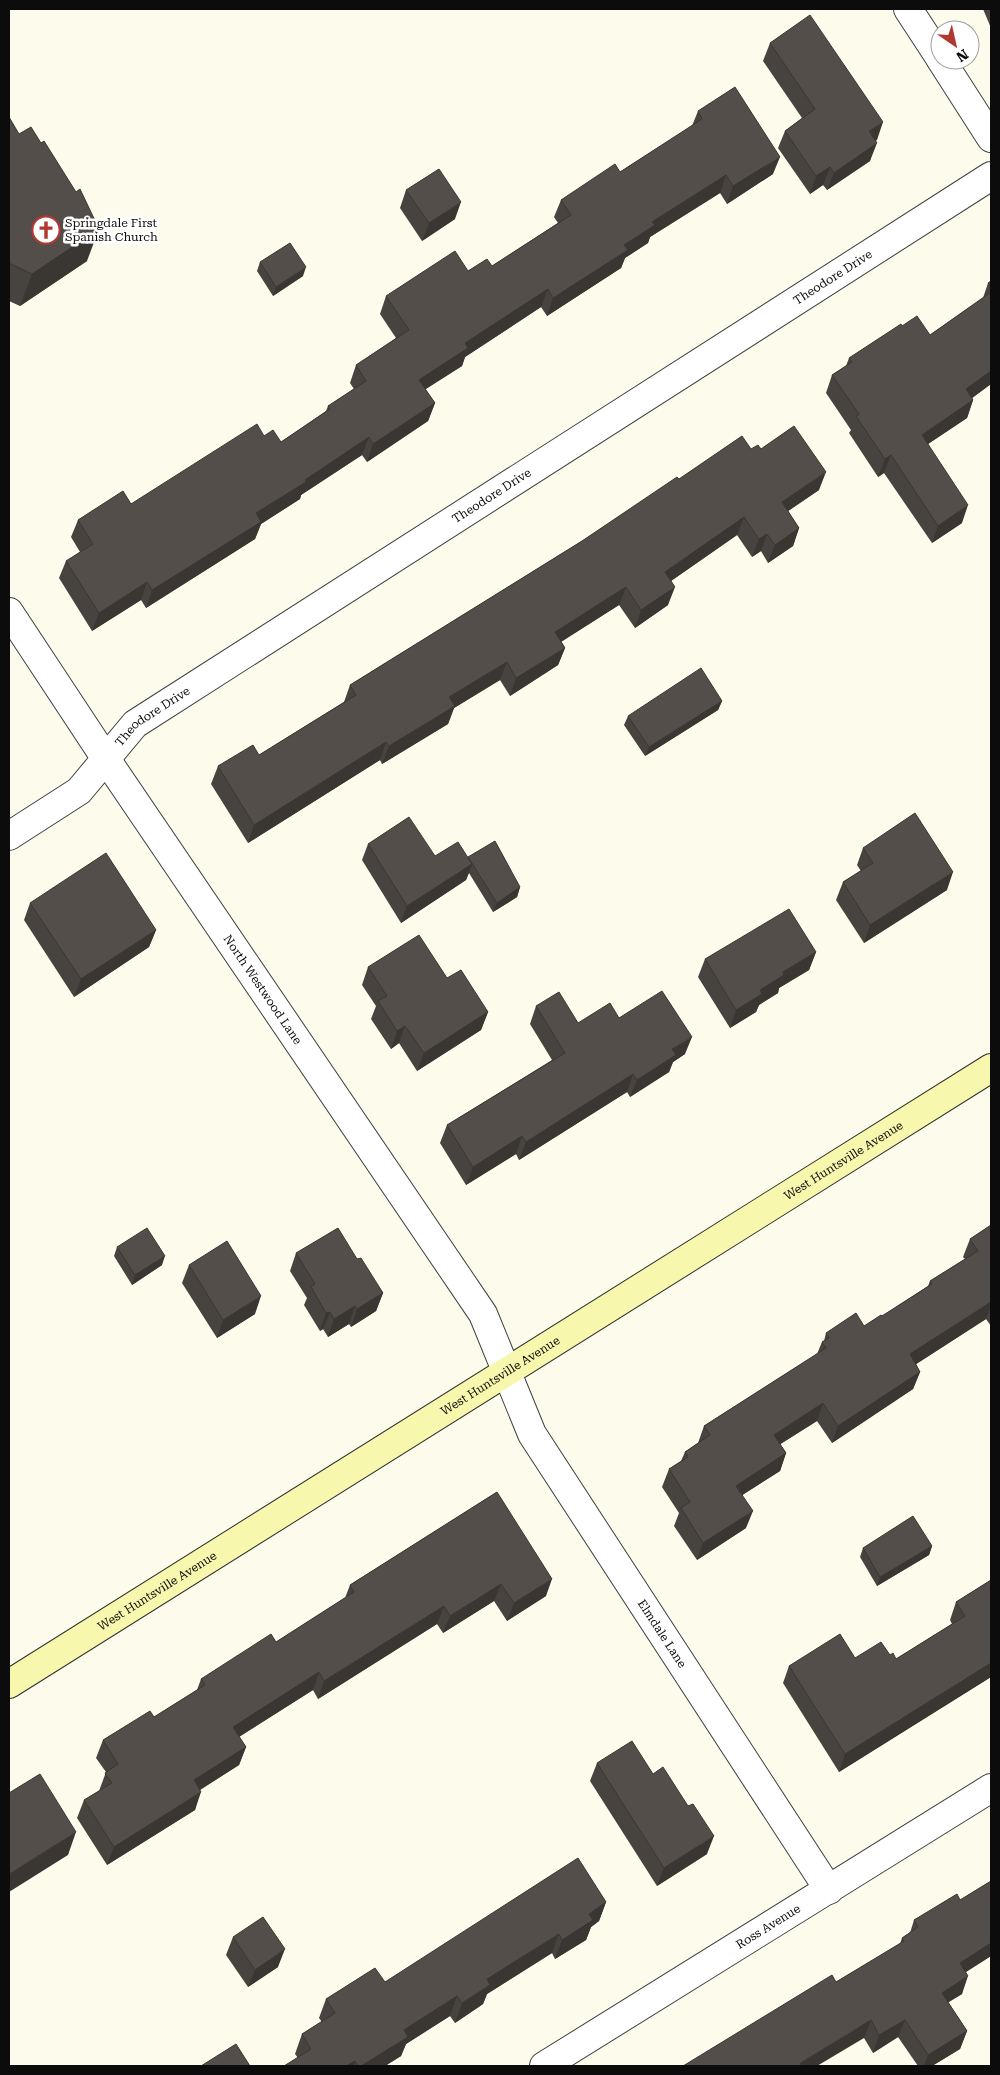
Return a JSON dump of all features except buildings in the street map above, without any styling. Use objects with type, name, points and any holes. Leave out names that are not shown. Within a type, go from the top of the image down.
[{"type":"main road","name":"West Huntsville Avenue","points":[[9,1684],[991,1068]]},
{"type":"street","points":[[908,9],[930,43]]},
{"type":"street","points":[[947,70],[991,138]]},
{"type":"street","name":"Theodore Drive","points":[[9,836],[79,791],[135,724],[991,176]]},
{"type":"street","name":"North Westwood Lane","points":[[9,612],[106,759],[483,1314],[507,1372]]},
{"type":"street","name":"Elmdale Lane","points":[[507,1372],[532,1434],[829,1890]]},
{"type":"street","name":"Ross Avenue","points":[[544,2066],[991,1788]]},
{"type":"place","name":"Springdale First Spanish Church","points":[[46,230]]}]
